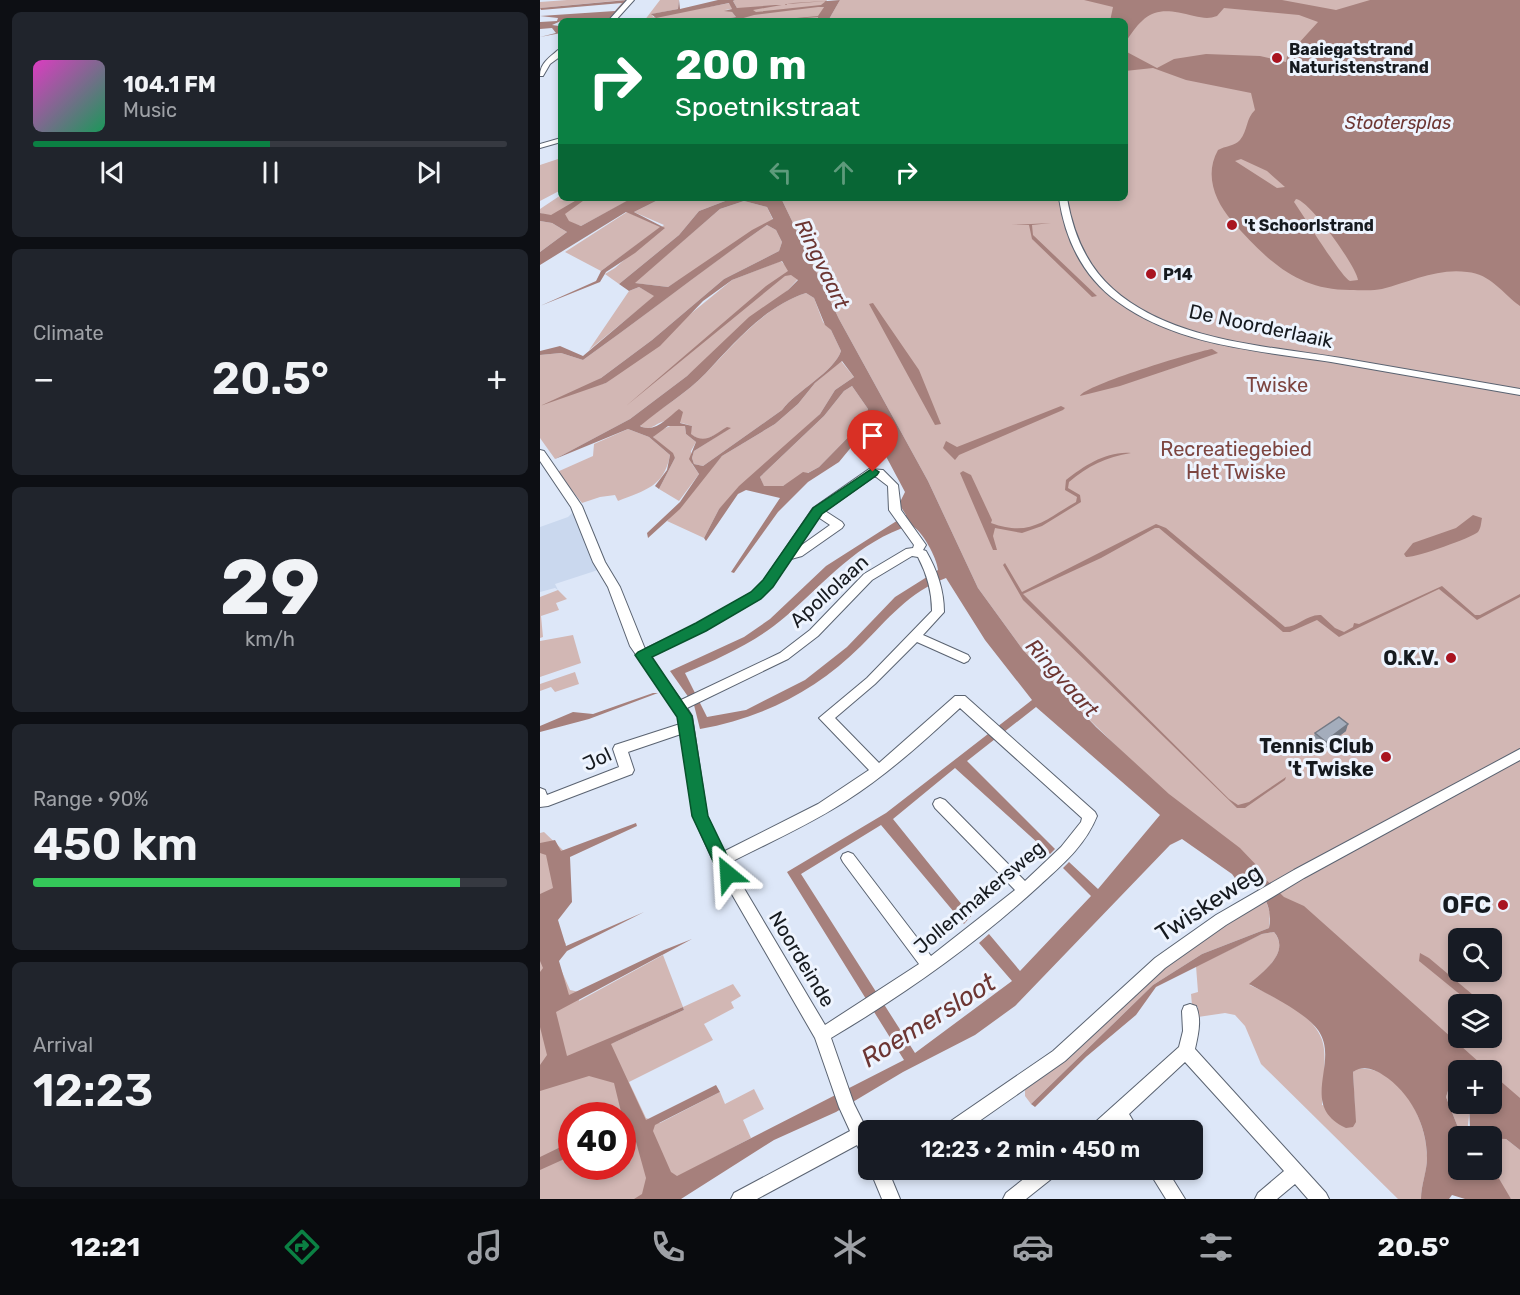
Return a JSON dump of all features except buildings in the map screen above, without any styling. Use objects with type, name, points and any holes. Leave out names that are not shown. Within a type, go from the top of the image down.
[{"type":"street","points":[[614,18],[631,0]]},
{"type":"street","points":[[540,74],[547,63],[558,54]]},
{"type":"street","points":[[540,146],[558,141]]},
{"type":"street","name":"De Noorderlaaik","points":[[1064,201],[1070,231],[1089,270],[1121,300],[1172,326],[1249,345],[1520,392]]},
{"type":"street","name":"Noordeinde","points":[[540,453],[576,506],[599,562],[614,587],[631,635],[643,655],[690,702],[687,727],[700,816],[720,861],[822,1035],[840,1089],[858,1128]]},
{"type":"street","points":[[643,655],[701,627],[756,595],[768,583],[817,511],[873,472],[879,473],[893,485],[892,504],[920,545],[917,551],[922,554],[933,578],[938,612],[871,681],[826,718],[878,771]]},
{"type":"street","points":[[785,556],[798,553],[838,525],[817,511]]},
{"type":"street","name":"Apollolaan","points":[[690,702],[784,657],[814,633],[868,577],[910,552],[917,551]]},
{"type":"street","points":[[915,636],[964,658]]},
{"type":"street","name":"Jollenmakersweg","points":[[720,861],[823,808],[878,771],[960,700],[1004,736],[1090,816],[1087,826],[1066,851],[1025,891],[929,966],[875,1003],[822,1035]]},
{"type":"street","name":"Jol","points":[[540,794],[543,802],[627,770],[620,749],[687,727]]},
{"type":"street","name":"Twiskeweg","points":[[967,1120],[1059,1056],[1160,963],[1252,901],[1520,754]]},
{"type":"street","points":[[940,804],[1025,891]]},
{"type":"street","points":[[848,858],[929,966]]},
{"type":"street","points":[[1112,1120],[1186,1051],[1191,1031],[1190,1011]]},
{"type":"street","points":[[1186,1051],[1320,1199]]},
{"type":"street","points":[[1120,1114],[1124,1120]]},
{"type":"street","points":[[740,1199],[858,1145]]},
{"type":"street","points":[[1264,1199],[1295,1173]]},
{"type":"street","points":[[885,1180],[891,1199]]},
{"type":"street","points":[[1012,1199],[1036,1180]]},
{"type":"street","points":[[1164,1180],[1176,1199]]},
{"type":"shaded area","points":[[573,512],[598,570],[555,584],[558,590],[555,588],[540,592],[540,527],[568,517]]},
{"type":"green space","points":[[625,0],[540,8],[540,2]]},
{"type":"green space","points":[[660,0],[679,0],[678,9],[652,14],[653,17],[730,3],[732,9],[725,10],[732,12],[736,17],[730,18],[646,18]]},
{"type":"green space","points":[[827,0],[819,18],[737,18],[737,8],[733,1]]},
{"type":"green space","name":"Twiske","points":[[840,0],[1520,0],[1520,1128],[1502,1112],[1502,1060],[1448,1060],[1448,1062],[1353,977],[1059,690],[1023,650],[978,588],[928,481],[839,319],[782,201],[1128,201],[1128,18],[830,18]]},
{"type":"green space","points":[[558,159],[558,192],[540,201],[540,165]]},
{"type":"green space","points":[[558,197],[558,201],[627,201],[581,226],[540,213],[540,209]]},
{"type":"green space","points":[[656,201],[725,201],[699,211],[679,235],[619,284],[605,274],[664,225],[634,212]]},
{"type":"green space","points":[[744,201],[767,207],[773,220],[668,287],[634,283],[720,209]]},
{"type":"green space","points":[[627,212],[661,227],[601,271],[565,252]]},
{"type":"green space","points":[[540,221],[552,223],[567,232],[540,252]]},
{"type":"green space","points":[[767,225],[776,230],[782,242],[779,251],[724,279],[652,340],[601,378],[581,389],[606,383],[732,280],[781,261],[798,279],[687,376],[630,419],[555,459],[540,438],[540,355],[561,353],[583,360]]},
{"type":"green space","points":[[639,287],[655,296],[589,350],[629,291]]},
{"type":"green space","points":[[806,293],[814,298],[823,322],[831,330],[841,351],[823,374],[782,410],[703,466],[694,464],[692,458],[694,451],[730,428],[702,441],[690,434],[692,426],[679,422],[666,421],[649,428],[640,425],[699,380],[739,338],[764,316],[791,299]]},
{"type":"green space","points":[[841,361],[854,377],[835,390],[820,414],[719,509],[704,538],[667,521],[722,456],[775,424],[798,404],[815,383]]},
{"type":"green space","points":[[852,386],[868,409],[866,419],[819,467],[783,486],[764,487],[760,477],[824,416],[844,391]]},
{"type":"green space","points":[[675,424],[685,426],[686,434],[696,442],[691,451],[692,464],[699,474],[679,501],[659,489],[675,458],[653,437],[656,432]]},
{"type":"green space","points":[[628,429],[649,437],[670,455],[663,474],[652,486],[618,501],[615,495],[582,503],[557,472],[593,456],[594,444]]},
{"type":"green space","points":[[558,590],[567,599],[556,603],[559,610],[541,616],[543,637],[540,638],[540,597]]},
{"type":"green space","points":[[573,635],[581,663],[540,677],[540,641]]},
{"type":"green space","points":[[575,672],[579,684],[555,692],[551,687],[540,691],[540,684]]},
{"type":"green space","points":[[544,832],[567,854],[571,890],[557,910],[559,935],[566,944],[559,956],[559,965],[570,990],[579,992],[579,1001],[663,955],[683,1007],[733,984],[741,996],[731,1002],[734,1008],[704,1024],[713,1040],[629,1082],[646,1118],[660,1123],[720,1092],[725,1104],[754,1089],[764,1109],[743,1120],[751,1138],[679,1176],[680,1199],[540,1199],[540,833]],"holes":[[[683,1007],[684,1010],[615,1042],[586,1049]]]},
{"type":"green space","points":[[1265,898],[1270,913],[1269,928],[1202,954],[1153,985],[1031,1104],[1025,1096],[1025,1090],[1177,956]]},
{"type":"green space","points":[[1274,932],[1279,947],[1277,954],[1268,968],[1250,985],[1296,1009],[1315,1027],[1321,1037],[1325,1063],[1322,1105],[1355,1112],[1353,1072],[1357,1069],[1372,1070],[1398,1085],[1417,1113],[1423,1128],[1427,1163],[1421,1199],[1398,1199],[1261,1064],[1245,1026],[1235,1015],[1225,1013],[1198,1017],[1198,1007],[1192,1005],[1191,994],[1198,992],[1196,966],[1262,934]]},
{"type":"green space","points":[[1453,1114],[1469,1114],[1468,1126],[1457,1126]]},
{"type":"green space","points":[[1502,1138],[1520,1150],[1520,1199],[1511,1199],[1498,1180],[1502,1180]]},
{"type":"water","points":[[627,0],[610,18],[540,16],[615,11],[622,3],[541,10],[540,8]]},
{"type":"water","points":[[679,0],[680,9],[718,0],[735,0],[733,1],[737,8],[786,4],[753,10],[756,12],[821,5],[826,1],[840,0],[830,18],[796,18],[818,16],[824,7],[818,7],[730,18],[736,17],[732,12],[724,11],[732,9],[729,3],[656,18],[651,14],[678,9]]},
{"type":"water","name":"Stootersplas","points":[[1084,0],[1282,0],[1336,10],[1370,0],[1520,0],[1520,306],[1490,280],[1467,272],[1445,272],[1382,289],[1362,290],[1331,289],[1314,285],[1284,270],[1257,248],[1232,221],[1213,187],[1212,169],[1218,150],[1240,140],[1255,110],[1251,93],[1186,80],[1153,68],[1128,71],[1128,53],[1157,68],[1174,59],[1206,54],[1260,56],[1286,62],[1287,56],[1318,22],[1299,15],[1224,8],[1217,16],[1209,18],[1161,11],[1146,17],[1128,38],[1128,18],[1111,18],[1113,7]],"holes":[[[1241,159],[1267,171],[1285,187],[1277,188],[1235,161]],[[1296,199],[1303,202],[1332,235],[1358,280],[1350,281],[1345,277],[1322,245],[1294,202]]]},
{"type":"water","points":[[558,18],[558,22],[552,25],[558,26],[558,34],[540,37],[556,33],[552,28],[540,29],[540,22],[557,21]]},
{"type":"water","points":[[575,201],[583,201],[565,214],[569,221],[581,226],[627,201],[656,201],[634,212],[665,228],[635,253],[606,272],[600,282],[540,306],[596,281],[601,271],[660,227],[626,212],[540,265],[540,252],[567,232],[552,223],[540,221],[540,213],[551,215]]},
{"type":"water","points":[[725,201],[744,201],[782,201],[839,319],[928,481],[978,588],[1023,650],[1096,727],[1169,794],[1240,848],[1260,869],[1261,875],[1284,897],[1304,906],[1448,1034],[1448,1048],[1463,1048],[1477,1060],[1448,1060],[1446,1097],[1448,1114],[1453,1114],[1457,1126],[1448,1126],[1448,1180],[1500,1180],[1511,1199],[1465,1199],[1452,1195],[1449,1199],[1421,1199],[1427,1158],[1420,1122],[1415,1110],[1401,1090],[1376,1071],[1365,1068],[1353,1072],[1356,1122],[1353,1127],[1346,1128],[1332,1118],[1324,1107],[1322,1095],[1325,1056],[1324,1042],[1318,1030],[1296,1010],[1249,984],[1268,968],[1277,954],[1278,939],[1274,932],[1262,934],[1156,987],[1136,1015],[1086,1057],[1035,1107],[1031,1104],[1153,985],[1202,954],[1269,928],[1269,911],[1259,891],[1237,881],[1232,874],[1182,839],[1170,845],[1015,1006],[975,1035],[903,1072],[836,1112],[774,1140],[681,1199],[634,1199],[642,1194],[646,1178],[636,1142],[636,1102],[619,1102],[614,1083],[589,1076],[540,1091],[540,1065],[547,1055],[540,1027],[540,972],[543,968],[540,961],[540,894],[553,888],[546,855],[540,853],[540,843],[555,840],[561,851],[636,823],[637,826],[570,857],[572,902],[558,920],[566,946],[644,912],[567,951],[559,961],[569,995],[692,939],[556,1012],[567,1056],[683,1007],[684,1010],[611,1044],[646,1120],[716,1085],[720,1092],[655,1125],[653,1131],[671,1172],[677,1176],[904,1060],[787,872],[886,813],[1032,700],[985,640],[946,578],[910,599],[844,662],[807,689],[745,718],[700,729],[694,705],[670,671],[744,637],[770,619],[826,566],[906,515],[899,504],[905,492],[873,432],[867,428],[839,462],[808,482],[778,512],[734,573],[731,572],[780,498],[746,490],[738,494],[706,541],[704,538],[719,509],[739,486],[820,414],[835,390],[854,377],[842,361],[815,383],[798,404],[775,424],[722,456],[680,509],[648,538],[647,533],[680,502],[699,474],[689,459],[696,442],[686,434],[685,426],[668,426],[653,437],[673,453],[675,458],[659,489],[655,486],[667,470],[670,455],[649,437],[628,429],[555,459],[630,419],[687,376],[749,317],[788,290],[798,280],[791,275],[785,276],[626,406],[766,286],[788,271],[782,261],[732,280],[703,301],[660,346],[606,383],[540,406],[601,378],[652,340],[724,279],[779,251],[782,242],[776,230],[767,225],[583,360],[561,353],[540,355],[540,351],[560,346],[583,356],[654,296],[639,287],[629,291],[619,284],[679,235],[699,211]],"holes":[[[744,201],[767,207],[773,219],[752,230],[668,287],[635,283],[720,209]],[[806,293],[814,298],[825,325],[831,330],[841,351],[831,366],[782,410],[703,466],[694,464],[692,458],[694,451],[731,428],[727,427],[713,436],[701,439],[691,434],[692,426],[680,423],[683,412],[679,409],[657,426],[647,428],[640,426],[699,380],[763,316]],[[852,386],[868,409],[866,419],[819,467],[808,473],[803,472],[783,486],[764,486],[760,477],[824,416],[844,391]],[[911,525],[920,532],[928,545],[938,570],[895,597],[847,647],[805,680],[746,710],[707,717],[685,673],[750,642],[785,617],[858,552],[892,532]],[[1036,707],[1160,815],[1098,889],[1069,862],[1063,868],[1091,896],[1020,971],[989,934],[979,943],[1012,981],[915,1053],[801,874],[881,825],[964,924],[971,916],[893,819],[955,768],[1050,854],[1055,849],[967,761]]]},
{"type":"water","points":[[1051,223],[1032,225],[1033,235],[1097,296],[1092,297],[1032,239],[1029,225],[1011,225]]},
{"type":"water","points":[[873,303],[919,370],[941,424],[935,425],[869,304]]},
{"type":"water","points":[[1212,349],[1218,353],[1120,386],[1080,396],[1100,384],[1119,377]]},
{"type":"water","points":[[1061,406],[1065,408],[959,455],[955,460],[943,448],[946,441],[957,447]]},
{"type":"water","points":[[1131,453],[1098,463],[1069,482],[1068,488],[1080,495],[1081,502],[1042,526],[1022,533],[995,528],[993,536],[997,550],[993,550],[960,473],[963,471],[971,475],[992,520],[991,523],[1004,527],[1026,528],[1045,521],[1076,502],[1077,497],[1065,490],[1066,480],[1073,475],[1104,457]]},
{"type":"water","points":[[1473,515],[1482,518],[1478,532],[1473,535],[1420,554],[1406,557],[1404,554],[1413,543],[1456,528]]},
{"type":"water","points":[[1156,524],[1166,528],[1285,627],[1311,616],[1321,615],[1335,628],[1344,632],[1353,627],[1354,623],[1359,624],[1442,586],[1475,615],[1480,615],[1520,594],[1520,597],[1477,620],[1439,589],[1339,637],[1317,620],[1290,632],[1283,632],[1159,528],[1023,594],[1229,799],[1238,805],[1249,802],[1286,777],[1245,808],[1237,808],[1023,600],[1003,565],[1005,563],[1022,592]]},
{"type":"water","points":[[658,693],[589,719],[540,732],[540,726],[573,712],[593,714]]},
{"type":"water","points":[[1420,953],[1448,974],[1448,982],[1458,982],[1472,994],[1460,994],[1419,961]]},
{"type":"water","points":[[1502,1082],[1520,1098],[1520,1150],[1506,1139],[1502,1139],[1502,1126],[1470,1126],[1469,1114],[1502,1114]]},
{"type":"water","points":[[558,1148],[558,1162],[540,1170],[540,1157]]},
{"type":"place","name":"Baaiegatstrand Naturistenstrand","points":[[1277,58]]},
{"type":"place","name":"'t Schoorlstrand","points":[[1232,225]]},
{"type":"place","name":"P14","points":[[1151,274]]},
{"type":"place","name":"O.K.V.","points":[[1451,658]]},
{"type":"place","name":"Tennis Club 't Twiske","points":[[1386,757]]},
{"type":"place","name":"OFC","points":[[1503,905]]},
{"type":"route","points":[[728,874],[700,816],[685,716],[643,655],[701,627],[756,595],[768,583],[817,511],[873,472]]},
{"type":"water label","name":"Ringvaart","points":[[822,264]]},
{"type":"water label","name":"Ringvaart","points":[[1062,678]]},
{"type":"water label","name":"Roemersloot","points":[[928,1020]]},
{"type":"park label","name":"Recreatiegebied Het Twiske","points":[[1236,460]]}]
